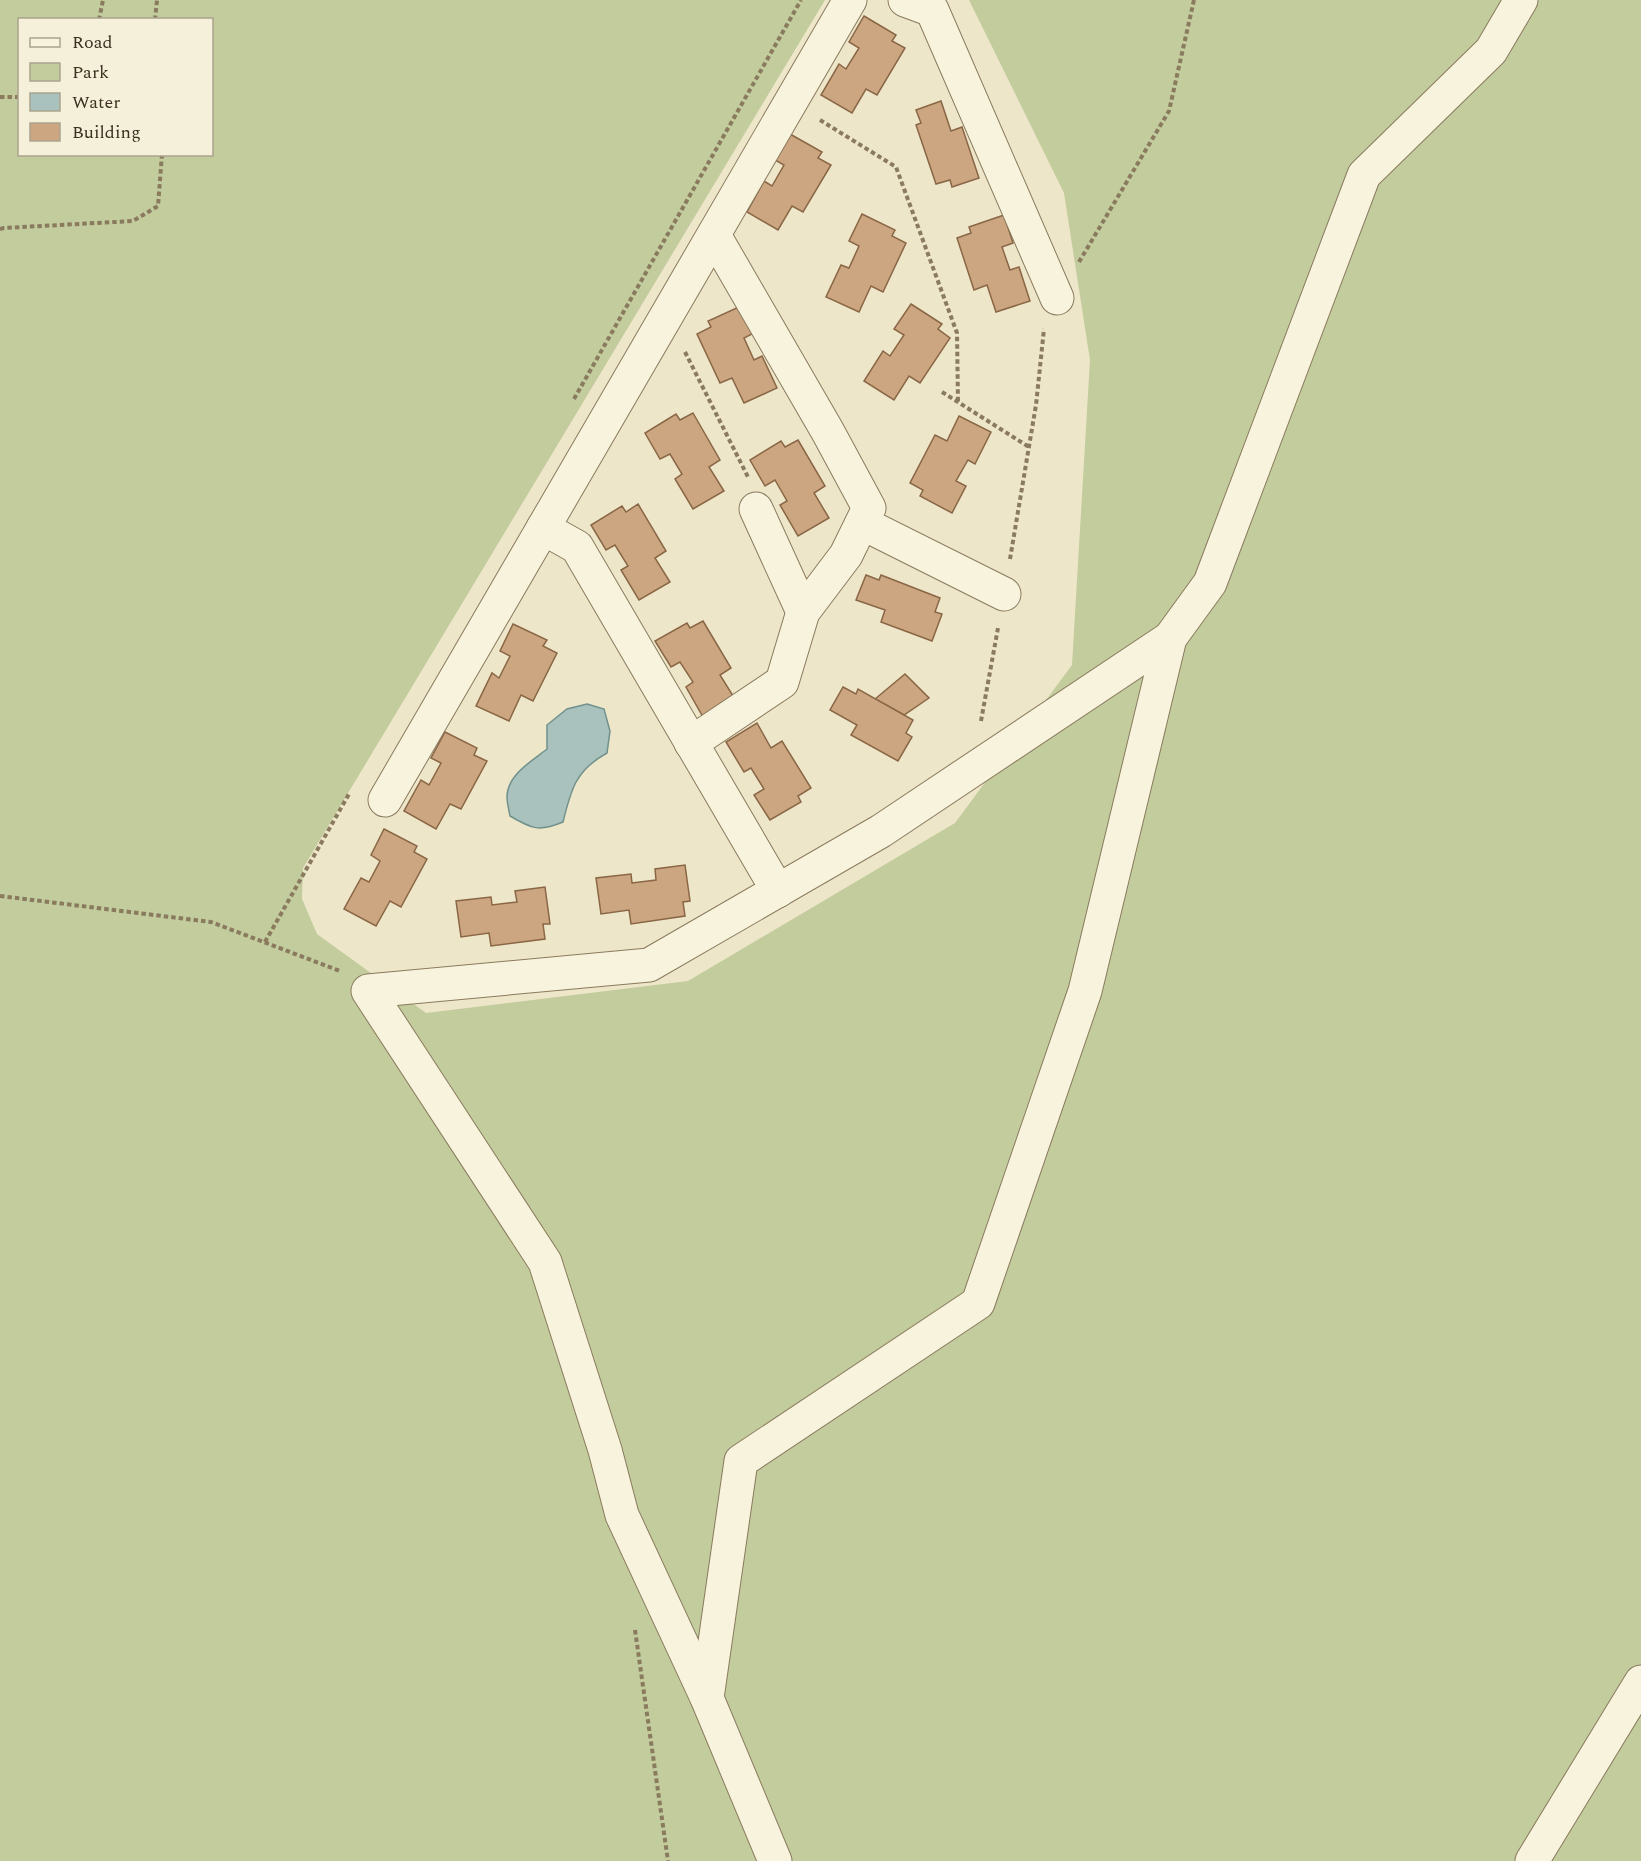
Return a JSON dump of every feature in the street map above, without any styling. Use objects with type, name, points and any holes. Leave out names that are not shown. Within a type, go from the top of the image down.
[{"type":"street","points":[[385,800],[850,0]]},
{"type":"street","points":[[905,0],[932,10],[1057,298]]},
{"type":"street","points":[[775,1861],[707,1698],[622,1515],[605,1450],[545,1262],[368,991],[649,964],[881,831],[1170,638],[1210,583],[1364,175],[1491,51],[1521,0]]},
{"type":"street","points":[[691,743],[782,682],[803,612],[846,555],[869,508],[714,235]]},
{"type":"street","points":[[756,509],[803,612]]},
{"type":"street","points":[[862,523],[1004,594]]},
{"type":"street","points":[[543,528],[577,548],[778,891]]},
{"type":"street","points":[[707,1698],[741,1461],[978,1303],[1085,991],[1170,638]]},
{"type":"street","points":[[1532,1861],[1641,1682]]},
{"type":"path","points":[[99,18],[103,0]]},
{"type":"path","points":[[155,18],[157,0]]},
{"type":"path","points":[[973,769],[1036,405],[1046,316],[1169,111],[1194,0]]},
{"type":"path","points":[[0,96],[18,96]]},
{"type":"path","points":[[791,102],[896,167],[957,333],[958,402]]},
{"type":"path","points":[[0,230],[133,221],[158,206],[162,156]]},
{"type":"path","points":[[667,316],[753,488],[756,509]]},
{"type":"path","points":[[942,392],[1029,447]]},
{"type":"path","points":[[0,896],[211,922],[336,968],[368,991]]},
{"type":"path","points":[[634,1627],[668,1861]]},
{"type":"green space","points":[[0,0],[825,0],[303,868],[302,899],[317,934],[426,1013],[688,981],[955,823],[1072,665],[1090,360],[1064,193],[969,0],[1641,0],[1641,1861],[0,1861]]},
{"type":"water","points":[[587,704],[604,709],[610,731],[607,753],[588,766],[576,782],[563,822],[536,828],[510,816],[508,789],[521,769],[547,749],[547,725],[567,709]]},
{"type":"building","points":[[864,16],[896,35],[892,41],[905,48],[877,95],[866,89],[852,113],[821,95],[839,64],[846,69],[859,48],[849,42]]},
{"type":"building","points":[[941,101],[951,131],[962,127],[979,178],[952,187],[950,180],[936,184],[916,125],[921,123],[916,110]]},
{"type":"building","points":[[790,134],[822,152],[818,158],[831,165],[803,212],[792,206],[778,230],[747,212],[764,181],[772,186],[784,165],[775,160]]},
{"type":"building","points":[[862,214],[895,230],[892,236],[906,243],[883,292],[871,286],[859,312],[826,297],[841,265],[849,268],[859,246],[849,241]]},
{"type":"building","points":[[1004,215],[1013,243],[1002,247],[1010,270],[1019,267],[1030,301],[996,312],[987,285],[974,290],[957,238],[971,233],[969,227]]},
{"type":"building","points":[[911,304],[942,324],[938,329],[950,338],[920,383],[909,376],[894,400],[864,381],[883,351],[890,356],[904,335],[894,329]]},
{"type":"building","points":[[741,306],[754,333],[744,338],[754,360],[762,356],[777,388],[744,403],[732,378],[720,383],[697,334],[711,327],[708,321]]},
{"type":"building","points":[[693,413],[720,460],[709,467],[724,491],[693,509],[675,479],[682,474],[670,454],[660,459],[645,433],[676,414],[680,420]]},
{"type":"building","points":[[959,416],[991,432],[975,464],[968,460],[956,481],[966,486],[952,513],[920,496],[923,490],[910,483],[935,435],[947,441]]},
{"type":"building","points":[[798,440],[825,486],[814,493],[829,518],[798,536],[780,505],[787,501],[775,480],[765,486],[750,460],[781,441],[785,447]]},
{"type":"building","points":[[638,504],[666,551],[655,558],[670,582],[639,600],[621,570],[628,566],[615,545],[606,550],[591,525],[622,506],[626,512]]},
{"type":"building","points":[[866,575],[879,580],[881,575],[940,598],[935,612],[942,614],[932,641],[881,622],[885,610],[856,600]]},
{"type":"building","points":[[703,621],[731,668],[720,675],[735,699],[703,717],[686,687],[693,682],[680,662],[671,667],[655,641],[687,623],[690,628]]},
{"type":"building","points":[[513,624],[547,640],[543,646],[557,653],[533,701],[521,695],[509,721],[476,706],[492,673],[499,678],[510,656],[500,651]]},
{"type":"building","points":[[905,674],[929,698],[904,715],[875,699]]},
{"type":"building","points":[[843,687],[856,694],[858,689],[913,720],[906,733],[912,737],[898,761],[851,735],[857,725],[830,710]]},
{"type":"building","points":[[757,723],[771,748],[782,741],[811,788],[798,796],[801,802],[770,820],[754,795],[764,789],[751,768],[744,772],[726,742]]},
{"type":"building","points":[[445,732],[477,748],[474,755],[487,761],[461,809],[450,804],[436,829],[404,811],[421,780],[429,785],[441,763],[431,758]]},
{"type":"building","points":[[384,829],[417,846],[414,852],[427,859],[401,907],[390,901],[376,926],[344,909],[361,878],[369,882],[380,861],[371,855]]},
{"type":"building","points":[[685,865],[690,901],[683,902],[685,916],[631,924],[629,910],[601,914],[596,878],[631,874],[632,883],[656,880],[655,869]]},
{"type":"building","points":[[545,887],[550,924],[543,924],[545,939],[491,946],[489,933],[461,937],[456,901],[491,897],[492,905],[517,902],[515,891]]}]
